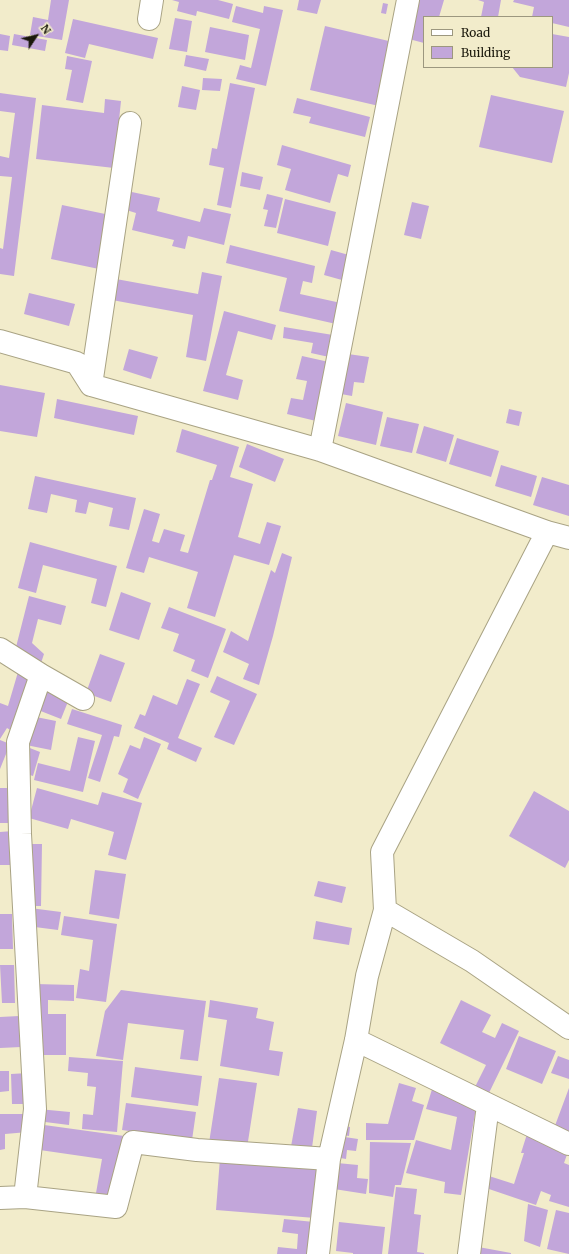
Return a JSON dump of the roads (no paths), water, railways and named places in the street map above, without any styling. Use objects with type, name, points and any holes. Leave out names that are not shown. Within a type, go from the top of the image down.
[{"type":"street","points":[[320,450],[408,0]]},
{"type":"street","points":[[91,385],[130,123]]},
{"type":"street","points":[[0,341],[77,363],[91,385],[320,450],[547,532],[569,538]]},
{"type":"street","points":[[318,1254],[329,1159],[356,1040],[367,976],[385,910],[382,852],[547,532]]},
{"type":"street","points":[[0,649],[41,675],[83,698]]},
{"type":"street","points":[[25,1197],[36,1109],[20,834],[18,742],[41,675]]},
{"type":"street","points":[[385,910],[472,961],[569,1028]]},
{"type":"street","points":[[356,1040],[569,1144]]},
{"type":"street","points":[[469,1254],[488,1105]]},
{"type":"street","points":[[0,1198],[25,1197],[116,1207],[132,1142],[197,1150],[329,1159]]}]
